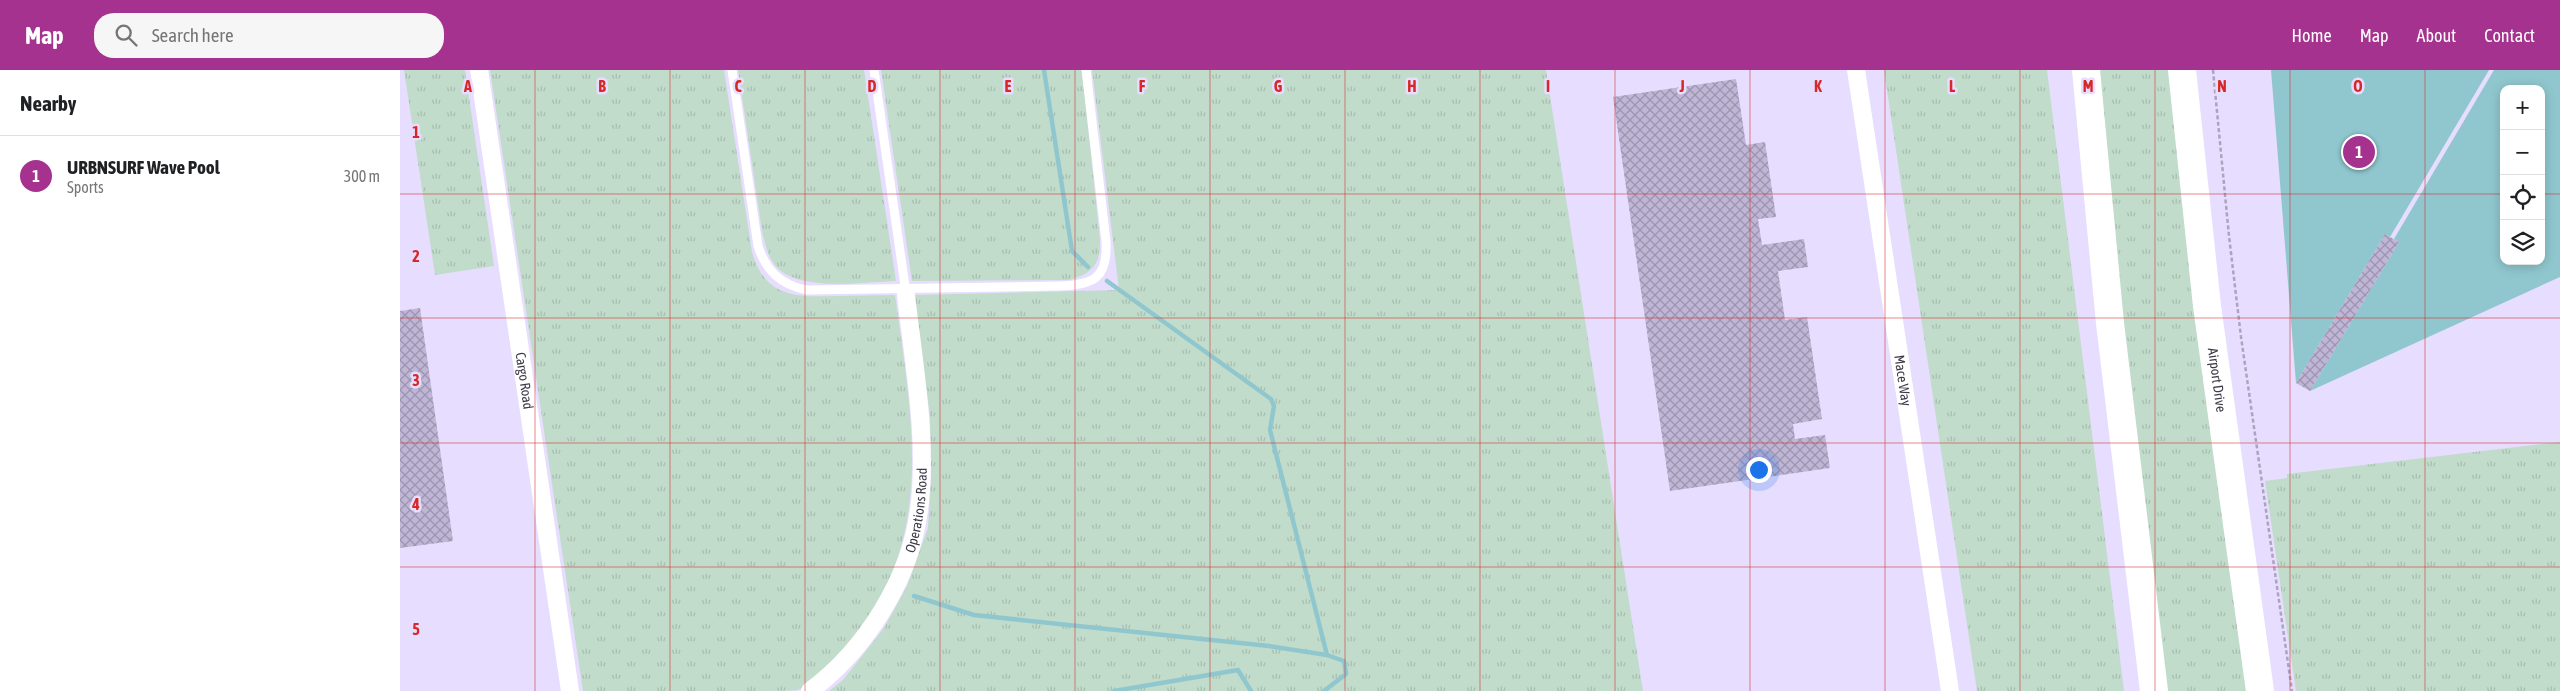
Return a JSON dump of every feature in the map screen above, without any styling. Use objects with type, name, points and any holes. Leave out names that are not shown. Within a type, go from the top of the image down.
[{"type":"main road","points":[[2086,70],[2110,323],[2154,691]]},
{"type":"main road","name":"Airport Drive","points":[[2182,70],[2207,306],[2260,691]]},
{"type":"street","name":"Cargo Road","points":[[479,70],[570,691]]},
{"type":"street","name":"Mace Way","points":[[1856,70],[1950,691]]},
{"type":"street","name":"Operations Road","points":[[810,691],[828,678],[865,637],[889,599],[909,553],[919,512],[922,460],[906,292]]},
{"type":"lane","points":[[732,70],[758,246],[770,270],[792,287],[807,290],[906,292],[1076,286],[1089,283],[1097,277],[1103,269],[1107,258],[1086,70]]},
{"type":"lane","points":[[874,70],[906,292]]},
{"type":"path","points":[[2213,70],[2241,337],[2292,691]]},
{"type":"green space","points":[[404,70],[465,70],[494,266],[435,275]]},
{"type":"green space","points":[[490,70],[724,70],[752,252],[765,278],[784,292],[796,295],[895,295],[911,433],[912,477],[907,521],[896,563],[877,605],[837,658],[818,676],[798,690],[583,691]]},
{"type":"green space","points":[[738,70],[864,70],[896,281],[849,284],[813,282],[797,279],[784,273],[774,264],[768,252],[762,231]]},
{"type":"green space","points":[[881,70],[1082,70],[1100,240],[1099,256],[1094,267],[1084,274],[1069,280],[912,281]]},
{"type":"green space","points":[[1092,70],[1546,70],[1643,691],[829,691],[843,680],[884,628],[907,586],[928,528],[931,479],[930,417],[914,295],[1119,290]]},
{"type":"green space","points":[[1884,70],[2047,70],[2124,691],[1977,691]]},
{"type":"green space","points":[[2099,70],[2170,70],[2249,691],[2166,691],[2135,461]]},
{"type":"green space","points":[[2560,442],[2560,691],[2296,691],[2265,481],[2287,478],[2287,474]]},
{"type":"shaded area","points":[[2271,70],[2489,70],[2390,237],[2385,234],[2296,383]]},
{"type":"shaded area","points":[[2494,70],[2560,70],[2560,277],[2310,391],[2399,242],[2394,239]]},
{"type":"building","points":[[1736,79],[1746,145],[1765,142],[1776,217],[1758,219],[1762,245],[1804,239],[1808,267],[1778,271],[1785,320],[1807,317],[1822,419],[1793,424],[1795,439],[1825,435],[1830,468],[1670,491],[1613,97]]},
{"type":"building","points":[[2385,234],[2399,242],[2310,391],[2296,383]]},
{"type":"building","points":[[420,308],[453,541],[400,548],[400,311]]},
{"type":"waterway","points":[[1044,70],[1072,251],[1088,267]]},
{"type":"waterway","points":[[1107,281],[1271,399],[1274,406],[1270,430],[1327,655],[1344,661],[1346,674],[1324,691]]},
{"type":"waterway","points":[[914,596],[974,615],[1269,646],[1327,655]]},
{"type":"waterway","points":[[1114,691],[1238,670],[1251,691]]},
{"type":"place","name":"URBNSURF Wave Pool","points":[[2359,152]]}]
